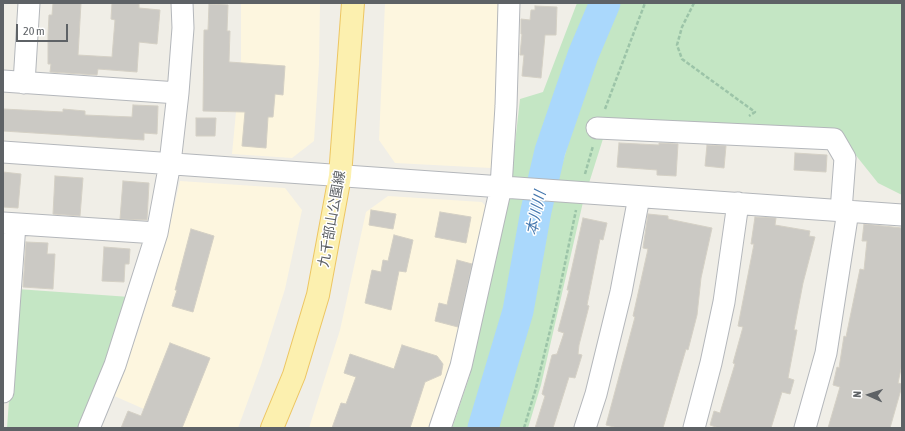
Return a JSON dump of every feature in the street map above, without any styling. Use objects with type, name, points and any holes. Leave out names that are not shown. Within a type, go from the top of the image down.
[{"type":"main road","name":"九千部山公園線","points":[[272,428],[294,375],[318,295],[340,176],[353,3]]},
{"type":"street","points":[[24,83],[29,3]]},
{"type":"street","points":[[89,428],[115,365],[158,233],[170,163],[178,93],[183,28],[182,3]]},
{"type":"street","points":[[440,428],[461,366],[501,187],[506,106],[508,3]]},
{"type":"street","points":[[3,81],[178,93]]},
{"type":"street","points":[[598,128],[834,139],[845,158],[844,211],[826,353],[805,428]]},
{"type":"street","points":[[3,152],[902,215]]},
{"type":"street","points":[[585,428],[596,394],[621,292],[639,197]]},
{"type":"street","points":[[694,428],[711,363],[724,302],[738,204]]},
{"type":"street","points":[[3,392],[9,223],[158,233]]},
{"type":"path","points":[[524,428],[536,388],[557,302],[579,193],[598,128],[645,3]]},
{"type":"path","points":[[694,3],[682,28],[677,45],[682,59],[755,112],[719,134]]},
{"type":"shaded area","points":[[241,3],[320,3],[319,64],[314,141],[292,158],[232,154],[241,59]]},
{"type":"shaded area","points":[[385,3],[502,3],[499,106],[491,168],[395,163],[379,140]]},
{"type":"shaded area","points":[[180,181],[285,188],[302,210],[285,289],[261,365],[238,428],[166,428],[169,420],[112,395],[137,335],[165,245]]},
{"type":"shaded area","points":[[388,196],[482,202],[488,209],[456,359],[433,428],[309,428],[340,330],[366,212]]},
{"type":"green space","points":[[577,3],[592,3],[565,67],[535,162],[503,319],[472,428],[452,428],[470,375],[508,205],[520,99],[543,92]]},
{"type":"green space","points":[[619,3],[902,3],[902,195],[878,183],[838,133],[608,123],[583,202],[541,385],[528,428],[496,428],[528,319],[553,195],[588,77]]},
{"type":"green space","points":[[17,289],[130,297],[81,428],[7,428]]},
{"type":"building","points":[[53,3],[81,3],[78,55],[112,57],[115,20],[111,19],[112,3],[139,3],[139,8],[160,10],[157,44],[139,42],[137,72],[98,69],[97,75],[50,72],[51,64],[48,64],[48,35],[49,15],[52,15]]},
{"type":"building","points":[[209,4],[228,5],[227,31],[230,31],[229,62],[285,66],[283,95],[275,94],[273,117],[268,117],[266,148],[242,146],[245,112],[203,111],[204,30],[208,30]]},
{"type":"building","points":[[535,6],[557,7],[556,35],[545,35],[541,78],[522,76],[524,55],[520,55],[522,34],[521,19],[530,20],[531,10],[535,10]]},
{"type":"building","points":[[133,105],[158,106],[157,134],[144,133],[144,140],[3,131],[3,109],[63,112],[63,109],[85,111],[85,115],[132,117]]},
{"type":"building","points":[[196,118],[216,118],[215,136],[196,136]]},
{"type":"building","points":[[619,143],[659,145],[659,143],[678,144],[676,176],[657,175],[657,170],[617,167]]},
{"type":"building","points":[[707,145],[726,146],[724,168],[705,166]]},
{"type":"building","points":[[795,153],[827,155],[826,172],[794,170]]},
{"type":"building","points":[[3,172],[21,174],[18,208],[3,207]]},
{"type":"building","points":[[55,176],[83,178],[80,216],[53,214]]},
{"type":"building","points":[[123,181],[149,183],[147,220],[120,219]]},
{"type":"building","points":[[371,210],[396,214],[393,229],[369,225]]},
{"type":"building","points":[[440,212],[471,217],[466,243],[435,237]]},
{"type":"building","points":[[648,214],[668,216],[668,219],[712,228],[701,278],[697,315],[688,350],[686,349],[663,428],[618,428],[606,425],[635,317],[633,316],[648,249],[643,248]]},
{"type":"building","points":[[755,217],[776,218],[775,225],[810,231],[809,236],[815,237],[803,283],[794,330],[797,330],[788,378],[794,380],[790,394],[782,392],[771,428],[719,428],[710,425],[714,411],[720,413],[735,364],[733,363],[743,327],[738,326],[754,244],[751,244]]},
{"type":"building","points":[[583,218],[607,223],[603,240],[600,239],[587,305],[589,306],[579,345],[578,354],[582,355],[575,378],[569,377],[553,428],[535,428],[545,396],[542,394],[552,355],[557,354],[564,333],[558,331],[569,290],[567,290]]},
{"type":"building","points":[[864,224],[902,228],[902,364],[898,383],[902,384],[902,386],[890,428],[828,428],[840,387],[833,385],[837,367],[839,368],[844,336],[846,337],[860,269],[864,270],[867,241],[862,241]]},
{"type":"building","points":[[191,229],[214,236],[193,312],[172,306]]},
{"type":"building","points":[[394,235],[413,240],[406,272],[399,271],[391,310],[365,303],[372,270],[381,272],[383,260],[388,261]]},
{"type":"building","points":[[26,242],[48,243],[47,254],[55,254],[53,289],[23,287]]},
{"type":"building","points":[[104,247],[130,249],[129,264],[125,264],[124,282],[102,281]]},
{"type":"building","points":[[457,260],[472,264],[458,327],[435,321],[439,303],[447,305]]},
{"type":"building","points":[[170,343],[210,358],[182,428],[121,428],[128,411],[141,416]]},
{"type":"building","points":[[402,345],[437,356],[443,364],[441,375],[425,382],[410,428],[332,428],[341,403],[346,404],[356,377],[344,373],[350,354],[394,369]]},
{"type":"waterway","name":"本川川","points":[[483,428],[518,311],[536,211],[550,151],[583,55],[605,3]]}]
